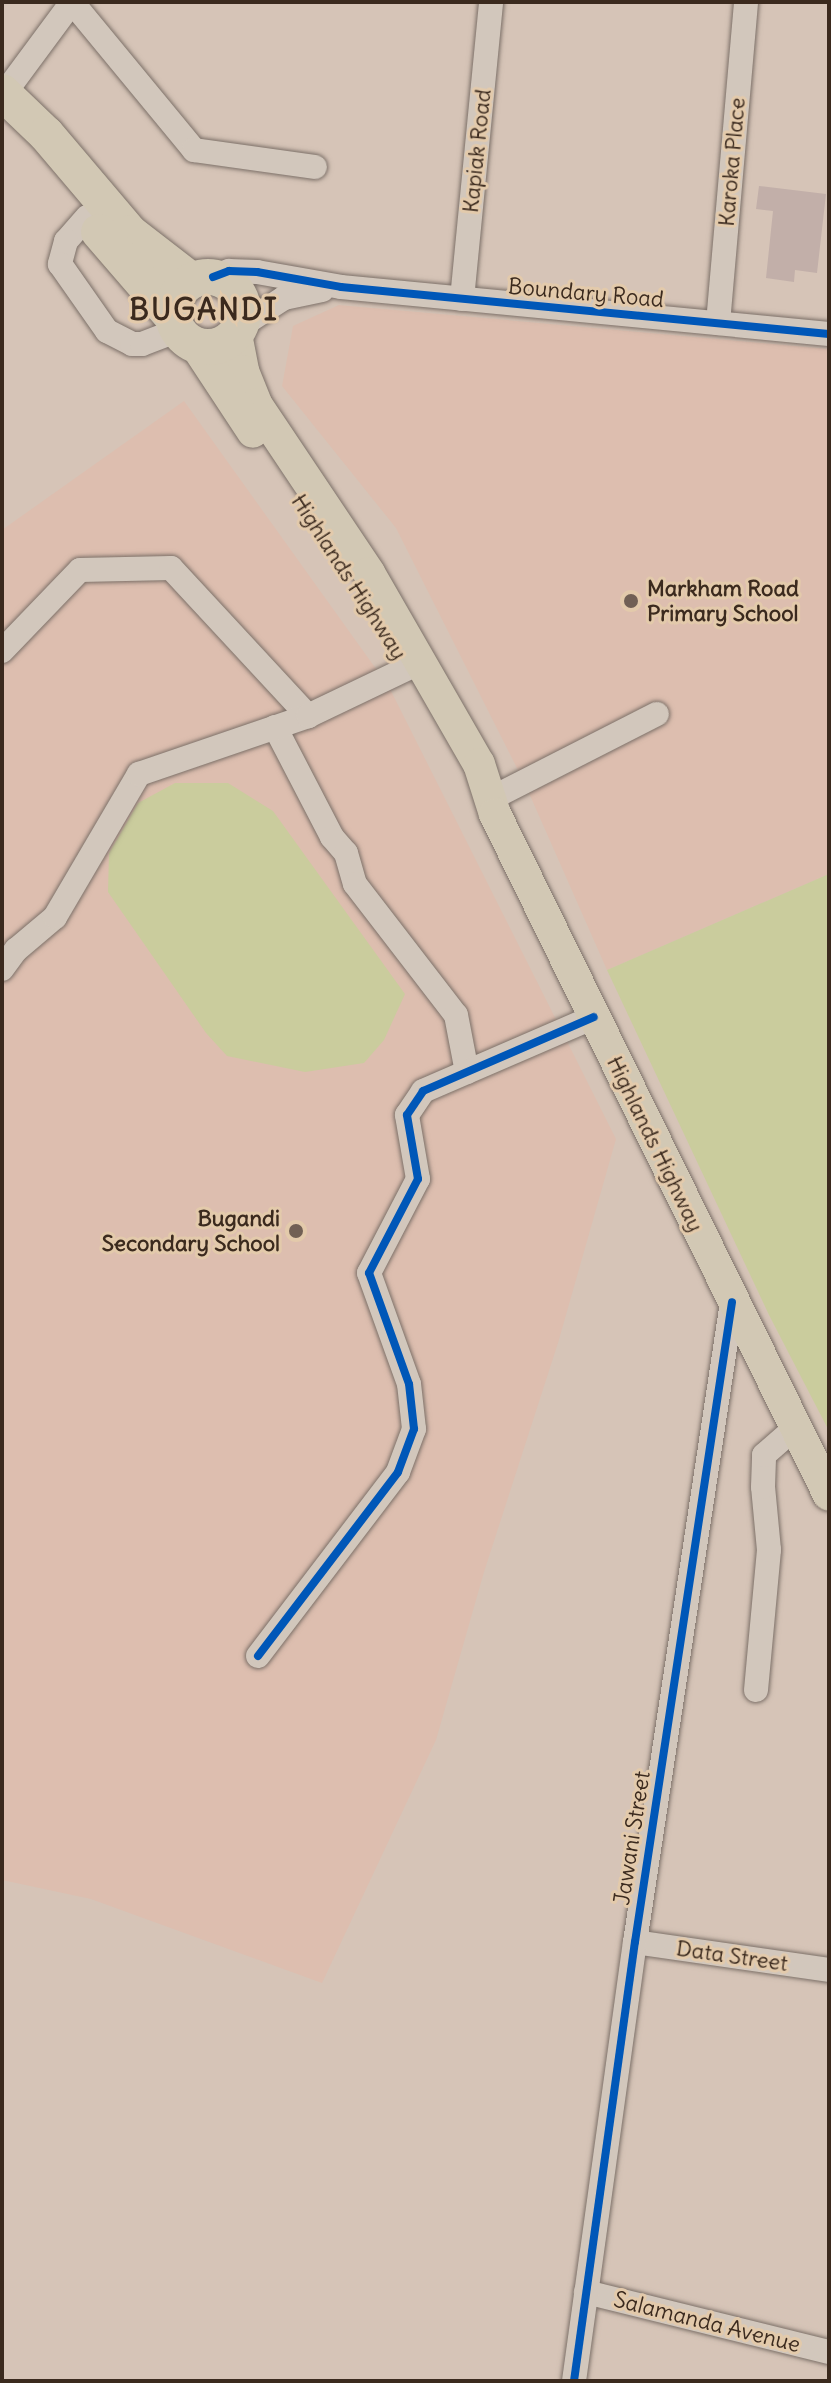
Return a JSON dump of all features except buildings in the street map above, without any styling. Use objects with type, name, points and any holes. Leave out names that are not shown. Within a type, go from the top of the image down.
[{"type":"highway","points":[[3,104],[46,134],[130,233],[203,279],[236,289],[242,301],[238,330],[221,345],[182,331],[47,169],[3,104]]},
{"type":"highway","points":[[182,331],[176,297],[203,279]]},
{"type":"main road","name":"Highlands Highway","points":[[238,330],[243,371],[256,404],[346,537],[433,679],[479,764],[494,806],[594,1017],[829,1495]]},
{"type":"main road","name":"Highlands Highway","points":[[182,331],[356,583],[408,668],[467,776],[494,806]]},
{"type":"street","points":[[3,104],[72,2],[194,150],[315,167]]},
{"type":"street","name":"Kapiak Road","points":[[462,299],[491,2]]},
{"type":"street","name":"Karoka Place","points":[[718,323],[746,2]]},
{"type":"street","points":[[87,217],[66,241],[60,264],[107,331],[132,344],[142,344],[182,331]]},
{"type":"street","points":[[203,279],[229,271],[257,272],[341,287]]},
{"type":"street","name":"Boundary Road","points":[[341,287],[829,334]]},
{"type":"street","points":[[238,330],[291,295],[341,287]]},
{"type":"street","points":[[2,651],[80,570],[171,568],[308,716]]},
{"type":"street","points":[[2,969],[16,950],[55,917],[139,774],[308,716],[408,668]]},
{"type":"street","points":[[494,806],[657,714]]},
{"type":"street","points":[[275,727],[332,837],[346,853],[355,884],[456,1015],[467,1072]]},
{"type":"street","points":[[258,1656],[398,1472],[414,1429],[409,1384],[369,1273],[418,1179],[407,1115],[423,1091],[594,1017]]},
{"type":"street","name":"Jawani Street","points":[[574,2381],[635,1942],[732,1302]]},
{"type":"street","points":[[756,1690],[769,1550],[763,1487],[764,1455],[795,1428]]},
{"type":"street","name":"Data Street","points":[[635,1942],[829,1970]]},
{"type":"street","name":"Salamanda Avenue","points":[[586,2292],[829,2352]]},
{"type":"shaded area","name":"Markham Road Primary School","points":[[339,305],[829,349],[829,874],[607,970],[525,784],[396,528],[282,386],[293,326]]},
{"type":"shaded area","name":"Bugandi Secondary School","points":[[184,401],[389,687],[616,1139],[558,1343],[484,1572],[436,1740],[322,1983],[91,1899],[2,1880],[2,530]]},
{"type":"green space","points":[[175,783],[228,783],[273,811],[405,994],[384,1040],[364,1063],[305,1072],[227,1056],[206,1033],[108,892],[109,853],[138,803]]},
{"type":"green space","points":[[829,874],[829,1431],[769,1315],[607,970]]},
{"type":"cycle path","points":[[213,277],[229,271],[257,272],[341,287],[829,334]]},
{"type":"cycle path","points":[[258,1656],[398,1472],[414,1429],[409,1384],[369,1273],[418,1179],[407,1115],[423,1091],[594,1017]]},
{"type":"cycle path","points":[[574,2381],[635,1942],[732,1302]]},
{"type":"place","name":"Markham Road Primary School","points":[[631,601]]},
{"type":"place","name":"Bugandi Secondary School","points":[[296,1231]]},
{"type":"district","name":"BUGANDI","points":[[204,309]]}]
